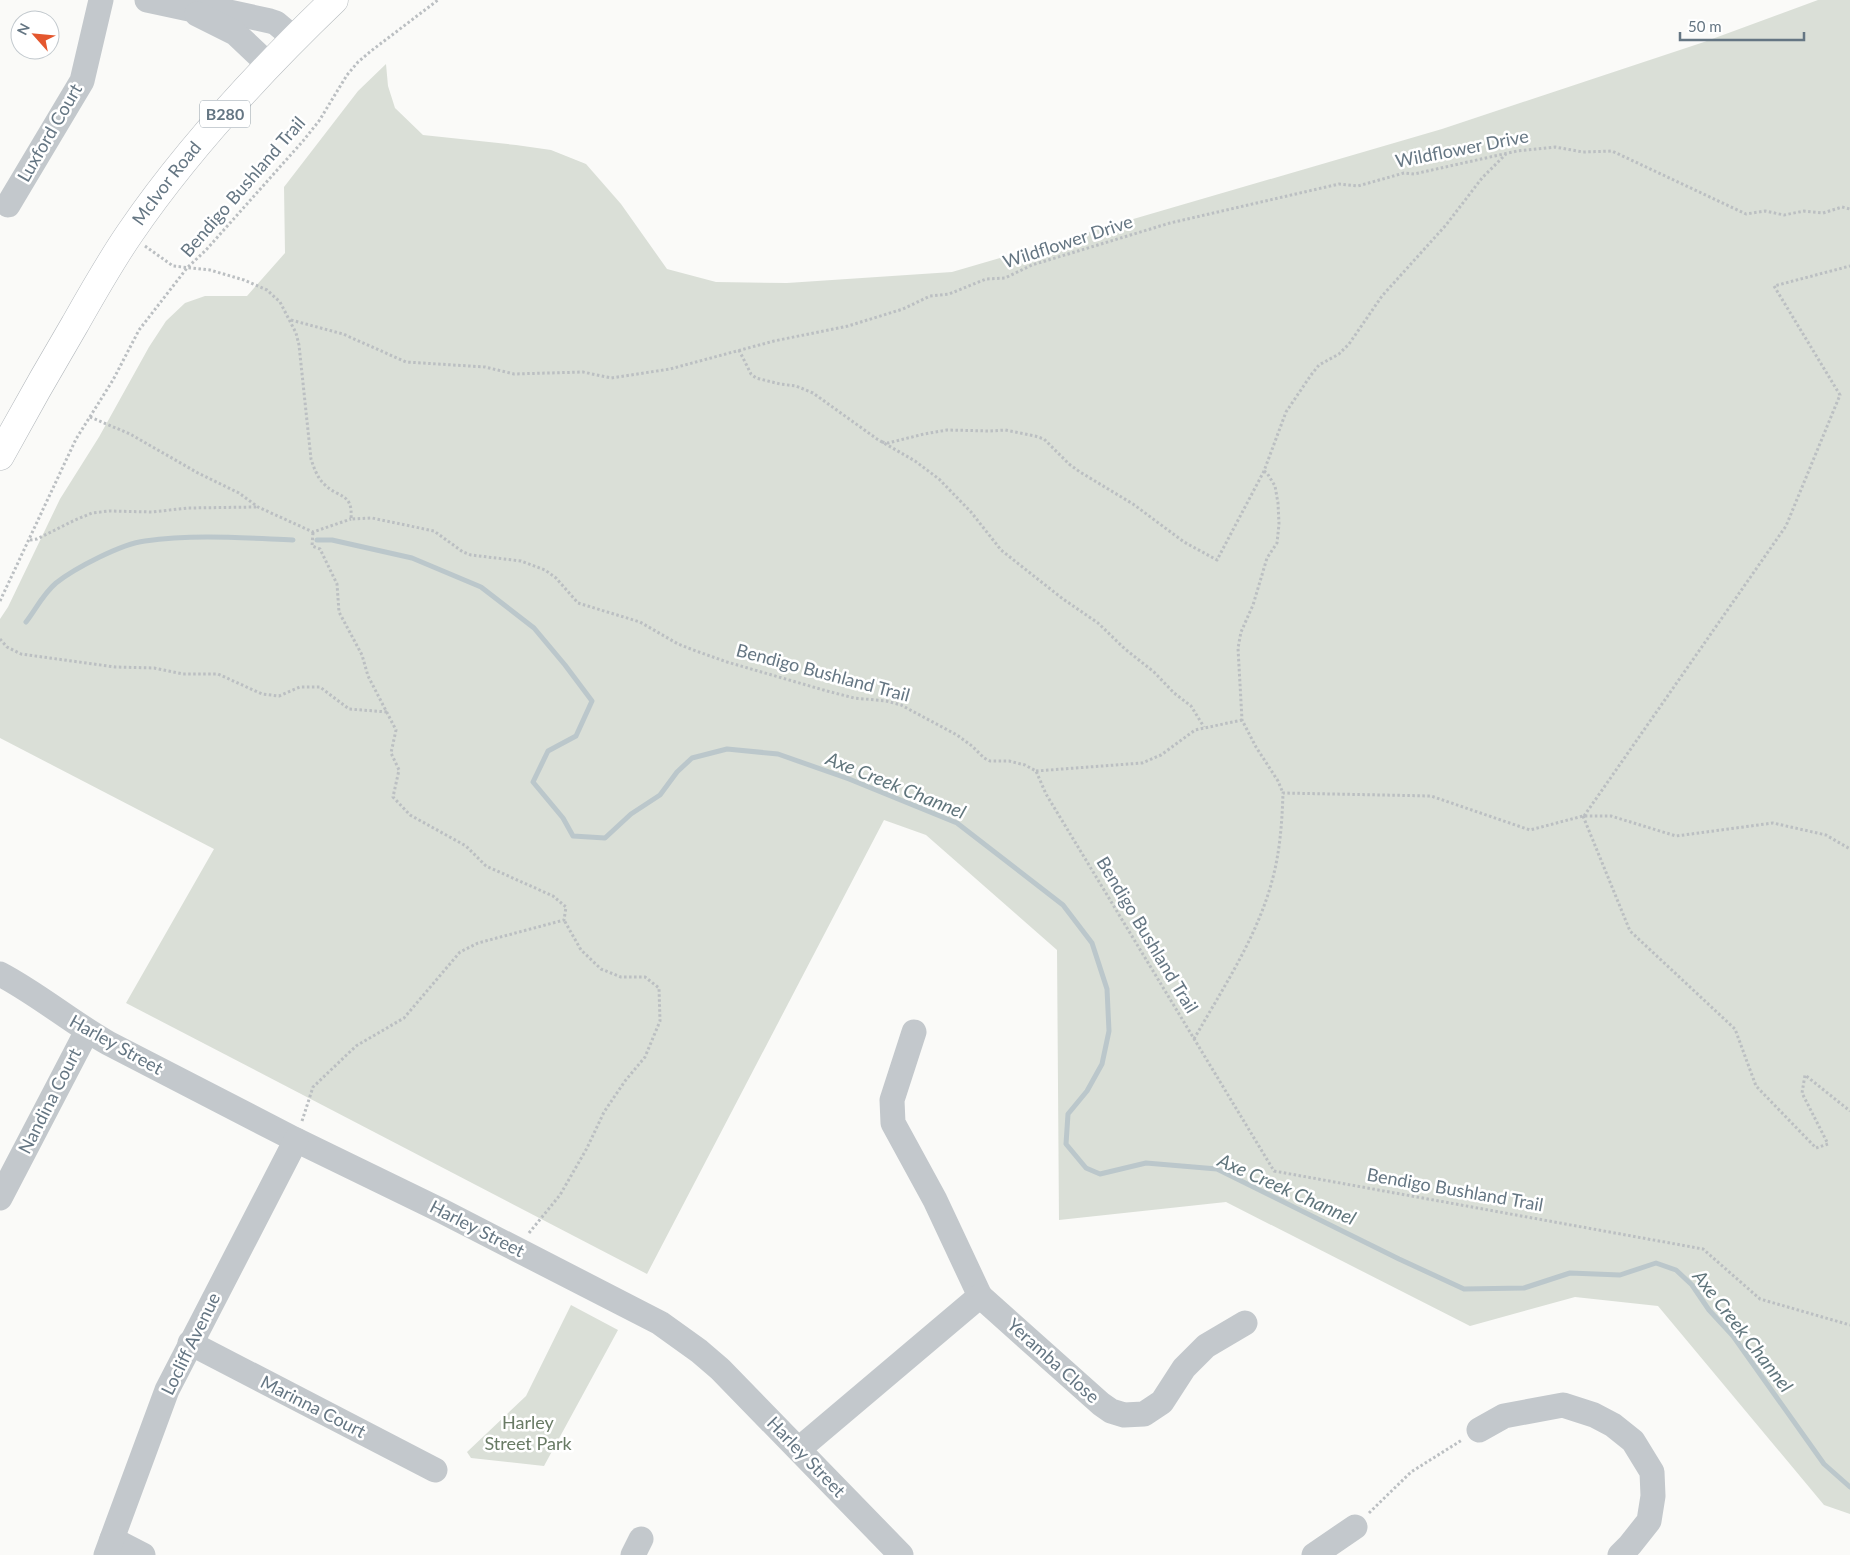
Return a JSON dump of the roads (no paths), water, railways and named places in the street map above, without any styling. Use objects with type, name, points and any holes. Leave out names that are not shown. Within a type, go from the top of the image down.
[{"type":"main road","name":"McIvor Road","points":[[0,421],[44,350],[127,236],[185,161],[269,65],[334,0]]},
{"type":"main road","name":"McIvor Road","points":[[0,456],[83,309],[127,236]]},
{"type":"street","name":"Luxford Court","points":[[8,205],[82,81],[101,0]]},
{"type":"street","points":[[147,0],[189,9],[211,8],[270,20],[295,39]]},
{"type":"street","points":[[189,9],[202,18],[235,33],[269,65]]},
{"type":"street","name":"Harley Street","points":[[0,974],[39,997],[86,1031],[296,1140],[442,1210],[660,1323],[720,1369],[901,1555]]},
{"type":"street","name":"Nandina Court","points":[[0,1198],[86,1031]]},
{"type":"street","name":"Yeramba Close","points":[[914,1032],[892,1100],[892,1123],[935,1200],[980,1296],[1101,1404],[1111,1411],[1124,1414],[1144,1414],[1162,1402],[1184,1368],[1206,1346],[1245,1323]]},
{"type":"street","name":"Locliff Avenue","points":[[109,1547],[167,1390],[296,1140]]},
{"type":"street","points":[[799,1449],[980,1296]]},
{"type":"street","name":"Marinna Court","points":[[190,1343],[435,1470]]},
{"type":"street","points":[[1480,1430],[1504,1416],[1564,1405],[1594,1415],[1613,1425],[1633,1441],[1652,1472],[1653,1496],[1648,1521],[1620,1555]]},
{"type":"street","points":[[1314,1555],[1355,1527]]},
{"type":"street","points":[[109,1547],[143,1555]]},
{"type":"waterway","name":"Axe Creek Channel","points":[[26,622],[43,597],[56,583],[99,558],[135,543],[200,537],[293,540]]},
{"type":"waterway","name":"Axe Creek Channel","points":[[317,540],[332,540],[412,558],[481,587],[534,628],[592,701],[576,736],[548,751],[533,782],[563,818],[573,836],[605,838],[631,814],[660,795],[677,772],[692,758],[727,749],[778,754],[849,779],[957,823],[1063,905],[1092,943],[1107,989],[1109,1031],[1102,1064],[1087,1091],[1068,1114],[1066,1144],[1086,1168],[1100,1174],[1146,1163],[1217,1169],[1464,1289],[1524,1288],[1570,1273],[1620,1275],[1656,1263],[1676,1270],[1692,1285],[1709,1310],[1733,1336],[1824,1464],[1850,1487]]},
{"type":"park label","name":"Harley Street Park","points":[[528,1434]]}]
